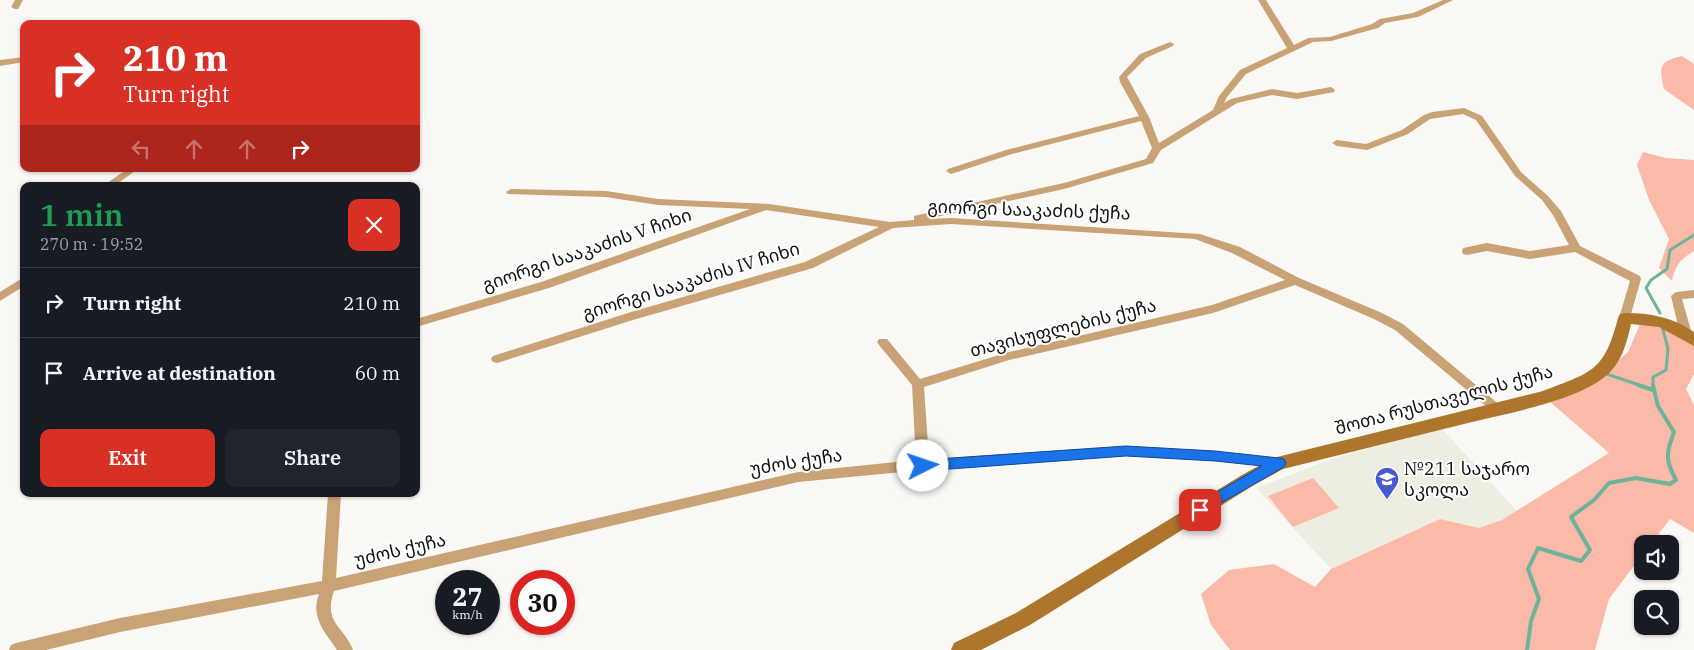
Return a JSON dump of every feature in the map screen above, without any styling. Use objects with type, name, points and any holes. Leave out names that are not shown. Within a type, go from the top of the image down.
[{"type":"street","points":[[1262,0],[1292,49]]},
{"type":"street","points":[[1217,110],[1223,96],[1243,72],[1311,40],[1331,39],[1375,26],[1383,21],[1415,15],[1450,0]]},
{"type":"street","points":[[1157,148],[1144,117],[1123,77],[1143,56],[1170,44]]},
{"type":"street","points":[[0,63],[20,60]]},
{"type":"street","points":[[890,225],[975,204],[1070,185],[1150,161],[1157,148],[1234,100],[1255,94],[1272,92],[1297,96],[1331,90]]},
{"type":"street","points":[[1337,144],[1367,147],[1405,132],[1434,114],[1464,111],[1479,118],[1518,174],[1545,198],[1557,213],[1576,248],[1636,279],[1625,318],[1648,318],[1660,321],[1690,337]]},
{"type":"street","points":[[951,171],[1009,152],[1144,117]]},
{"type":"street","points":[[114,182],[129,172]]},
{"type":"street","name":"გიორგი სააკაძის ქუჩა","points":[[512,192],[606,194],[658,202],[769,207],[890,225],[951,221],[1196,236],[1236,250],[1295,281],[1378,316],[1398,327],[1497,409]]},
{"type":"street","name":"გიორგი სააკაძის V ჩიხი","points":[[420,323],[545,285],[769,207]]},
{"type":"street","name":"გიორგი სააკაძის IV ჩიხი","points":[[497,358],[631,316],[809,265],[890,225]]},
{"type":"street","points":[[1467,251],[1486,247],[1530,255],[1576,248]]},
{"type":"street","name":"თავისუფლების ქუჩა","points":[[918,384],[1009,356],[1213,309],[1295,281]]},
{"type":"street","points":[[0,297],[20,284]]},
{"type":"street","points":[[1690,337],[1676,296],[1694,294]]},
{"type":"street","name":"შოთა რუსთაველის ქუჩა","points":[[965,649],[1024,619],[1248,480],[1279,463],[1544,397],[1584,381],[1607,367],[1617,348],[1625,318]]},
{"type":"street","points":[[883,342],[918,384],[923,466]]},
{"type":"street","name":"უძოს ქუჩა","points":[[16,650],[120,625],[329,586],[798,477],[1126,451],[1215,456],[1279,463]]},
{"type":"street","points":[[334,497],[329,586],[322,605],[325,620],[346,650]]},
{"type":"shaded area","points":[[1682,56],[1694,64],[1694,110],[1664,89],[1661,75],[1663,66],[1669,60]]},
{"type":"shaded area","points":[[1643,152],[1666,158],[1694,160],[1694,251],[1679,263],[1672,281],[1659,268],[1669,239],[1649,200],[1637,165]]},
{"type":"shaded area","points":[[1652,320],[1694,343],[1694,374],[1686,389],[1694,405],[1694,533],[1670,519],[1658,535],[1634,535],[1634,566],[1609,599],[1595,650],[1230,650],[1211,625],[1201,594],[1229,570],[1274,564],[1315,587],[1331,569],[1440,519],[1479,528],[1502,520],[1609,453],[1548,400],[1609,369],[1628,352],[1641,322]]},
{"type":"shaded area","name":"№211 საჯარო სკოლა","points":[[1442,429],[1517,511],[1502,520],[1479,528],[1440,519],[1331,569],[1256,488],[1334,458]]},
{"type":"shaded area","points":[[1313,478],[1339,508],[1293,527],[1268,496]]},
{"type":"waterway","points":[[1660,313],[1646,288],[1651,280],[1667,269],[1670,250],[1694,235]]},
{"type":"waterway","points":[[1653,385],[1653,377],[1666,370],[1668,349],[1662,326]]},
{"type":"waterway","points":[[1607,374],[1642,386]]},
{"type":"waterway","points":[[1638,385],[1653,390]]},
{"type":"waterway","points":[[1527,650],[1531,621],[1539,599],[1528,569],[1538,548],[1581,561],[1590,550],[1571,517],[1594,500],[1609,483],[1636,478],[1670,484],[1676,480],[1668,462],[1668,451],[1674,432],[1658,406],[1653,385]]},
{"type":"place","name":"№211 საჯარო სკოლა","points":[[1387,500]]},
{"type":"route","points":[[923,466],[1126,451],[1215,456],[1279,463],[1200,510]]}]
